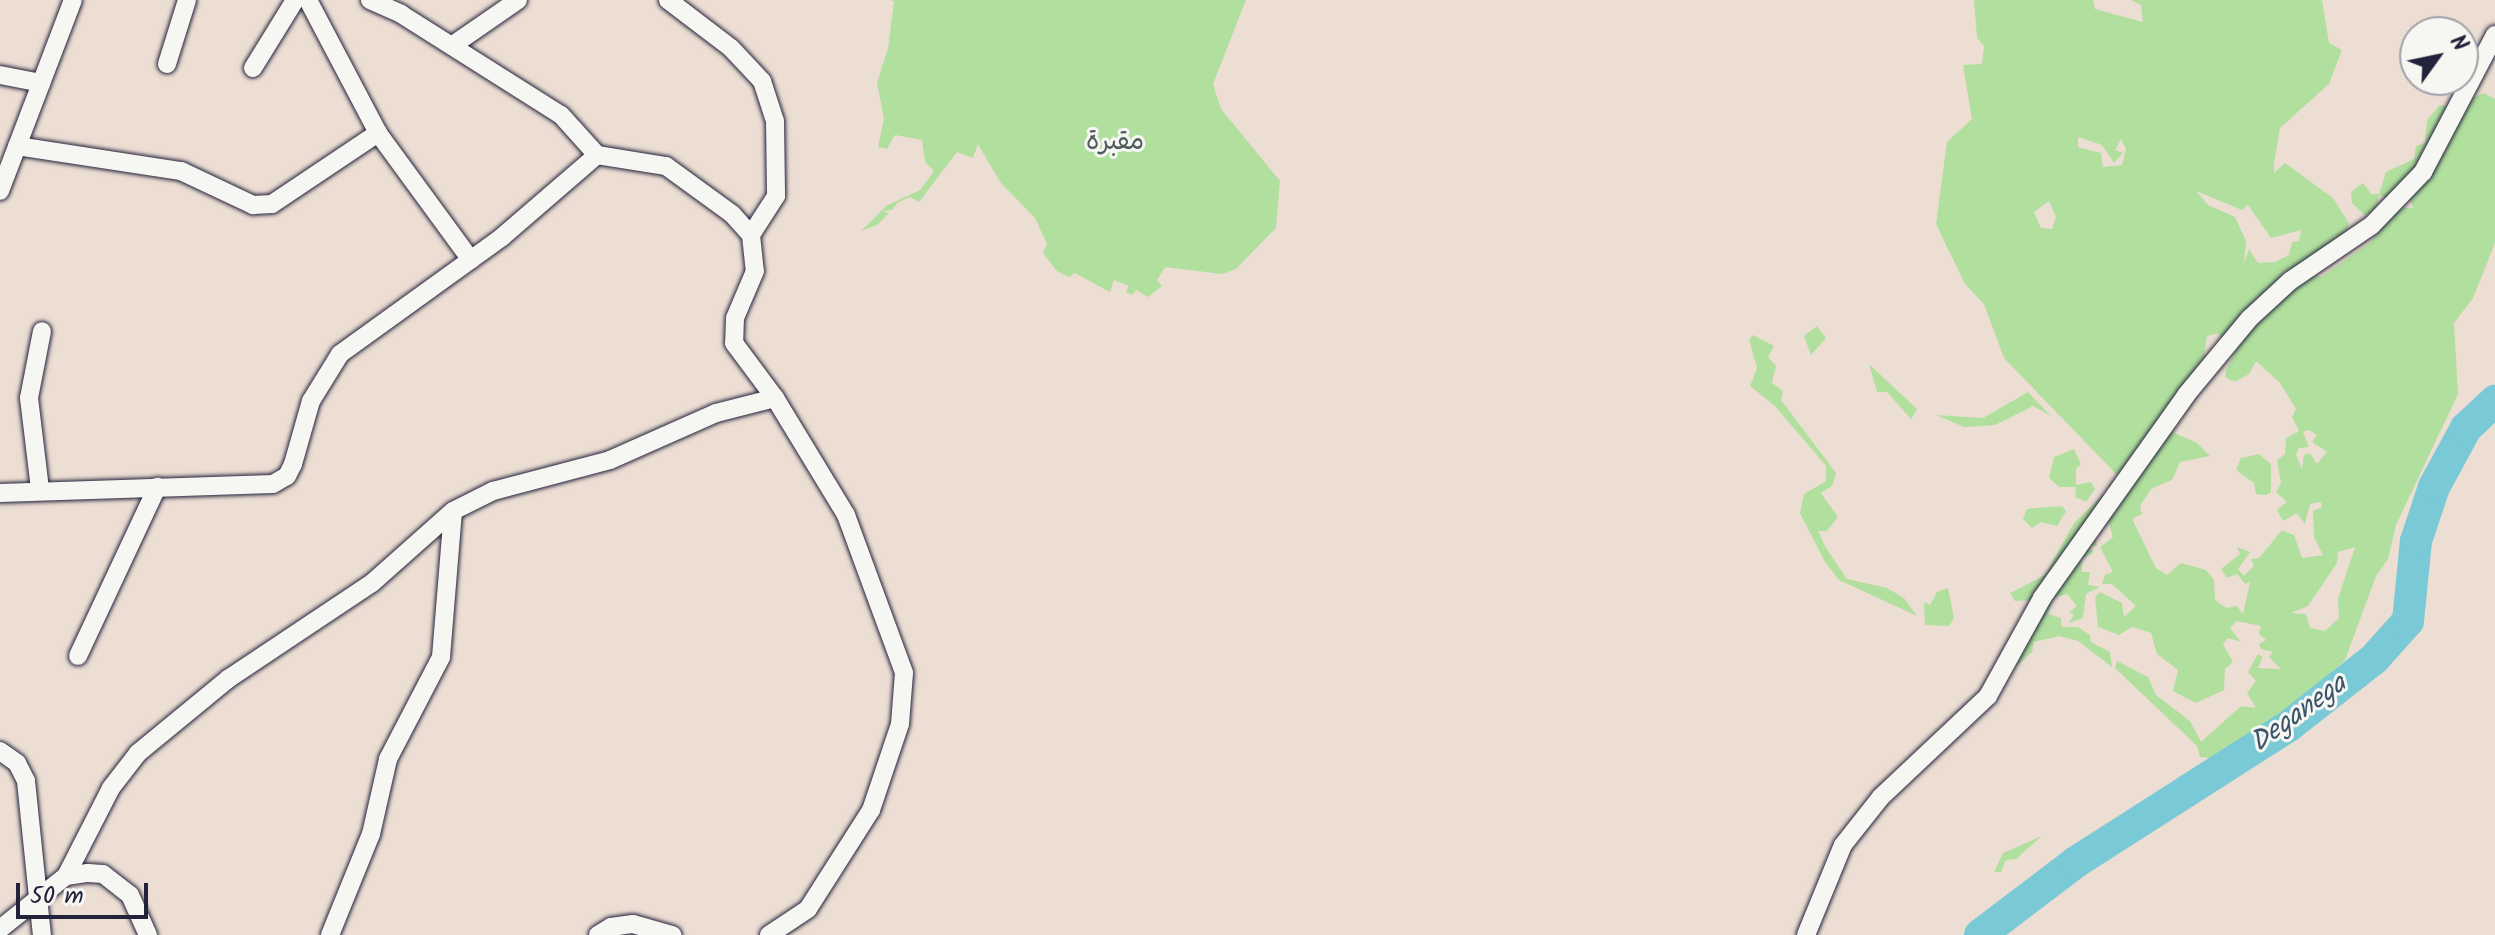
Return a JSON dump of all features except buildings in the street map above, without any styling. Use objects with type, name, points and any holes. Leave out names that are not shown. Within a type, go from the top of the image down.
[{"type":"street","points":[[0,191],[10,156],[73,0]]},
{"type":"street","points":[[167,64],[187,0]]},
{"type":"street","points":[[253,68],[295,0]]},
{"type":"street","points":[[308,0],[378,133],[471,260]]},
{"type":"street","points":[[370,0],[401,7],[453,45],[561,115],[597,155],[666,166],[732,214],[751,235],[755,271],[732,330],[742,359],[775,398],[846,515],[904,673],[900,724],[871,810],[808,909],[769,935]]},
{"type":"street","points":[[453,45],[518,0]]},
{"type":"street","points":[[668,0],[731,48],[762,81],[775,121],[776,196],[751,235]]},
{"type":"street","points":[[1806,935],[1843,845],[1881,797],[1988,696],[2042,598],[2186,395],[2250,318],[2290,281],[2364,233],[2423,172],[2495,35]]},
{"type":"street","points":[[0,75],[41,83]]},
{"type":"street","points":[[10,156],[181,171],[263,204],[289,197],[378,133]]},
{"type":"street","points":[[0,493],[40,489],[157,487],[236,489],[273,484],[287,476],[311,401],[332,362],[365,332],[471,260],[597,155]]},
{"type":"street","points":[[40,489],[29,398],[42,331]]},
{"type":"street","points":[[0,929],[38,902],[66,876],[111,788],[138,753],[228,679],[372,583],[453,511],[493,491],[610,460],[716,413],[775,398]]},
{"type":"street","points":[[78,656],[157,487]]},
{"type":"street","points":[[330,935],[371,834],[388,759],[441,657],[453,511]]},
{"type":"street","points":[[0,751],[17,763],[26,781],[42,935]]},
{"type":"street","points":[[66,876],[103,874],[118,883],[130,895],[148,935]]},
{"type":"street","points":[[598,935],[633,924],[672,935]]},
{"type":"green space","name":"مقبرة","points":[[888,0],[1246,0],[1213,84],[1221,109],[1280,181],[1276,228],[1236,269],[1222,274],[1165,267],[1157,280],[1162,286],[1148,297],[1136,290],[1132,295],[1126,292],[1129,286],[1114,280],[1110,292],[1075,273],[1069,277],[1057,271],[1043,253],[1047,244],[1035,218],[1000,182],[978,144],[973,158],[957,152],[919,202],[910,197],[897,203],[892,210],[882,211],[889,213],[877,225],[861,231],[886,206],[920,190],[934,171],[925,162],[922,140],[895,135],[887,149],[878,147],[884,119],[877,83],[888,48],[894,1]]},
{"type":"green space","points":[[1974,0],[2093,0],[2095,9],[2143,22],[2141,5],[2131,0],[2322,0],[2329,43],[2342,50],[2329,84],[2280,128],[2274,173],[2285,163],[2333,198],[2349,223],[2347,232],[2295,270],[2285,271],[2249,311],[2241,312],[2224,341],[2218,333],[2207,336],[2204,357],[2117,475],[2004,358],[1984,304],[1965,284],[1936,224],[1947,142],[1972,119],[1963,65],[1982,64],[1984,46],[1977,38]],"holes":[[[2078,137],[2102,145],[2114,163],[2123,153],[2115,150],[2121,139],[2126,149],[2122,165],[2103,167],[2101,153],[2078,147]],[[2196,191],[2242,210],[2248,205],[2271,238],[2301,230],[2299,241],[2292,242],[2289,255],[2275,262],[2258,263],[2249,249],[2244,264],[2246,241],[2235,217],[2208,205]],[[2049,201],[2056,217],[2052,229],[2041,228],[2034,212]]]},
{"type":"green space","points":[[2484,93],[2495,99],[2495,243],[2473,298],[2454,323],[2458,394],[2396,525],[2388,559],[2376,576],[2345,660],[2249,746],[2222,759],[2200,757],[2197,746],[2115,668],[2117,661],[2148,677],[2156,695],[2190,721],[2201,742],[2241,706],[2256,708],[2247,693],[2256,681],[2248,672],[2258,654],[2263,657],[2258,668],[2281,669],[2269,657],[2273,652],[2261,649],[2259,644],[2266,640],[2259,634],[2261,626],[2237,621],[2230,628],[2241,642],[2228,638],[2223,644],[2233,662],[2225,669],[2224,690],[2196,703],[2173,691],[2178,670],[2157,654],[2151,633],[2132,627],[2119,635],[2098,627],[2095,597],[2100,592],[2122,603],[2124,617],[2136,606],[2112,584],[2102,584],[2105,575],[2113,572],[2100,547],[2113,537],[2107,517],[2095,534],[2097,546],[2088,547],[2094,552],[2082,559],[2082,572],[2090,572],[2088,585],[2100,587],[2086,594],[2083,618],[2069,623],[2074,614],[2069,612],[2077,606],[2067,594],[2053,598],[2048,614],[2061,618],[2062,627],[2078,627],[2090,635],[2091,642],[2110,652],[2112,667],[2078,641],[2059,636],[2034,642],[2032,652],[2016,667],[2045,601],[2166,435],[2172,432],[2197,443],[2210,456],[2180,462],[2172,480],[2151,489],[2140,506],[2142,514],[2132,519],[2156,568],[2167,575],[2181,563],[2206,570],[2214,580],[2215,600],[2226,608],[2237,606],[2243,614],[2250,582],[2245,584],[2237,574],[2227,578],[2221,569],[2240,554],[2237,547],[2250,552],[2238,569],[2244,576],[2254,566],[2251,559],[2259,558],[2282,530],[2294,535],[2302,558],[2323,555],[2314,537],[2313,511],[2322,507],[2321,502],[2310,504],[2305,524],[2297,513],[2283,521],[2277,510],[2287,502],[2276,492],[2281,483],[2277,460],[2285,454],[2286,438],[2299,431],[2292,417],[2296,409],[2280,383],[2256,361],[2249,374],[2235,382],[2225,377],[2226,370],[2245,334],[2309,275],[2321,277],[2371,242],[2398,207],[2413,208],[2409,195],[2447,147],[2472,98]],"holes":[[[2309,430],[2317,435],[2312,442],[2327,452],[2317,464],[2310,453],[2304,455],[2302,469],[2296,455],[2299,448],[2309,447],[2303,432]],[[2355,547],[2338,599],[2339,618],[2325,631],[2310,628],[2306,614],[2291,613],[2308,606],[2337,563],[2338,552]]]},
{"type":"green space","points":[[2440,105],[2448,106],[2439,118],[2444,122],[2426,145],[2422,161],[2387,199],[2379,195],[2375,212],[2364,215],[2352,203],[2351,192],[2363,183],[2371,194],[2379,194],[2386,172],[2414,159],[2416,146],[2425,143],[2427,120]]},
{"type":"green space","points":[[1817,326],[1826,338],[1811,355],[1804,336]]},
{"type":"green space","points":[[1753,335],[1774,346],[1768,357],[1776,366],[1772,383],[1783,391],[1781,400],[1836,473],[1832,486],[1821,493],[1838,517],[1827,531],[1818,531],[1826,548],[1847,579],[1887,588],[1904,598],[1917,616],[1839,580],[1825,562],[1800,513],[1804,494],[1826,481],[1826,466],[1775,406],[1750,386],[1757,368],[1749,339]]},
{"type":"green space","points":[[1869,364],[1917,409],[1911,419],[1887,392],[1877,392]]},
{"type":"green space","points":[[2028,392],[2051,416],[2033,406],[1995,425],[1964,427],[1936,415],[1983,418]]},
{"type":"green space","points":[[2074,449],[2081,464],[2076,469],[2076,485],[2091,482],[2095,489],[2086,502],[2075,497],[2076,487],[2059,487],[2049,478],[2054,457]]},
{"type":"green space","points":[[2259,454],[2271,464],[2271,492],[2266,495],[2256,494],[2254,483],[2236,470],[2241,458]]},
{"type":"green space","points":[[2112,480],[2116,485],[2035,600],[2015,601],[2010,593],[2045,575],[2074,523],[2108,490]]},
{"type":"green space","points":[[2062,506],[2066,511],[2057,526],[2041,522],[2032,528],[2023,519],[2027,509]]},
{"type":"green space","points":[[1948,588],[1954,618],[1949,626],[1925,625],[1924,602],[1930,605],[1937,592]]},
{"type":"green space","points":[[2042,836],[2016,859],[2006,860],[2001,872],[1994,872],[2003,853]]},
{"type":"waterway","name":"Deganega","points":[[1980,935],[2076,862],[2290,725],[2374,659],[2408,621],[2416,541],[2434,487],[2466,428],[2495,401]]}]
